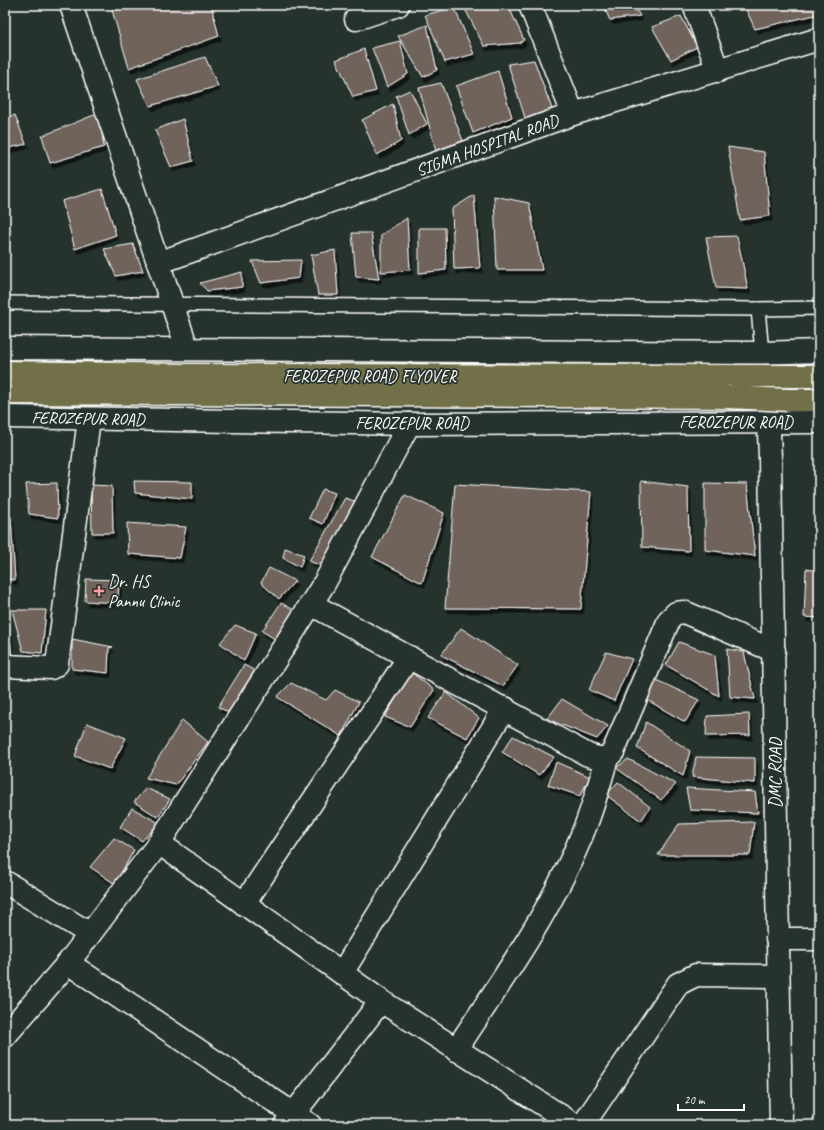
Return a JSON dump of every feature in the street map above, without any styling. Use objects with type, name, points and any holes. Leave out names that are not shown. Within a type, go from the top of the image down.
[{"type":"main road","name":"FEROZEPUR ROAD FLYOVER","points":[[5,372],[196,376],[819,376]]},
{"type":"main road","name":"FEROZEPUR ROAD FLYOVER","points":[[5,393],[728,397]]},
{"type":"main road","name":"FEROZEPUR ROAD","points":[[728,397],[819,400]]},
{"type":"street","points":[[71,5],[172,305],[188,348]]},
{"type":"street","points":[[356,19],[398,5]]},
{"type":"street","points":[[530,5],[574,114]]},
{"type":"street","points":[[694,5],[718,71]]},
{"type":"street","name":"SIGMA HOSPITAL ROAD","points":[[158,263],[574,114],[819,39]]},
{"type":"street","points":[[5,348],[188,348],[762,353],[819,352]]},
{"type":"street","name":"DMC ROAD","points":[[762,353],[770,421],[774,651],[776,939],[781,1125]]},
{"type":"street","name":"FEROZEPUR ROAD","points":[[5,417],[409,424],[770,421],[819,422]]},
{"type":"street","points":[[5,666],[51,668],[57,664],[89,418]]},
{"type":"street","points":[[5,1036],[68,963],[159,843],[325,582],[409,424]]},
{"type":"street","points":[[311,604],[505,708],[588,755],[599,758],[607,758]]},
{"type":"street","points":[[456,1050],[521,952],[541,918],[585,827],[607,758],[613,752],[669,620],[676,612],[684,612],[774,651]]},
{"type":"street","points":[[244,904],[409,657]]},
{"type":"street","points":[[342,973],[505,708]]},
{"type":"street","points":[[159,843],[381,1001],[575,1125]]},
{"type":"street","points":[[5,882],[90,934]]},
{"type":"street","points":[[776,939],[819,939]]},
{"type":"street","points":[[68,963],[296,1121],[381,1001]]},
{"type":"street","points":[[583,1125],[678,984],[696,975],[777,976]]},
{"type":"lane","points":[[5,303],[758,309],[819,308]]},
{"type":"lane","points":[[758,309],[762,353]]},
{"type":"building","points":[[129,5],[211,5],[219,36],[129,68],[112,10]]},
{"type":"building","points":[[463,5],[508,5],[524,40],[520,43],[484,46]]},
{"type":"building","points":[[603,5],[633,5],[640,16],[610,20]]},
{"type":"building","points":[[744,5],[819,5],[819,14],[755,29]]},
{"type":"building","points":[[454,7],[474,54],[445,62],[425,15]]},
{"type":"building","points":[[681,16],[697,47],[671,60],[652,27]]},
{"type":"building","points":[[427,25],[437,70],[423,77],[398,36]]},
{"type":"building","points":[[400,41],[408,74],[387,87],[372,48]]},
{"type":"building","points":[[364,49],[376,91],[353,97],[336,60]]},
{"type":"building","points":[[205,57],[218,86],[150,106],[137,79]]},
{"type":"building","points":[[534,60],[552,109],[526,121],[508,64]]},
{"type":"building","points":[[498,71],[512,117],[473,133],[456,86]]},
{"type":"building","points":[[441,83],[463,141],[436,151],[419,88]]},
{"type":"building","points":[[410,90],[427,124],[409,135],[396,96]]},
{"type":"building","points":[[393,104],[401,141],[377,155],[362,120]]},
{"type":"building","points":[[99,113],[104,147],[50,163],[42,136]]},
{"type":"building","points":[[15,115],[26,144],[5,149],[5,119]]},
{"type":"building","points":[[183,119],[193,161],[171,167],[155,130]]},
{"type":"building","points":[[728,147],[764,152],[770,216],[740,220]]},
{"type":"building","points":[[102,189],[116,235],[75,249],[62,201]]},
{"type":"building","points":[[474,195],[480,268],[454,269],[452,209]]},
{"type":"building","points":[[494,196],[529,203],[542,270],[497,270]]},
{"type":"building","points":[[407,218],[410,270],[381,272],[381,235]]},
{"type":"building","points":[[419,228],[445,228],[446,270],[419,273]]},
{"type":"building","points":[[352,233],[371,233],[379,279],[356,277]]},
{"type":"building","points":[[737,236],[748,289],[716,288],[706,237]]},
{"type":"building","points":[[133,244],[143,271],[116,276],[104,249]]},
{"type":"building","points":[[335,250],[338,295],[318,295],[311,255]]},
{"type":"building","points":[[301,260],[299,278],[261,283],[252,261]]},
{"type":"building","points":[[242,272],[242,287],[207,291],[200,283]]},
{"type":"building","points":[[134,481],[192,482],[192,499],[135,493]]},
{"type":"building","points":[[641,481],[688,487],[689,551],[642,547]]},
{"type":"building","points":[[57,483],[58,518],[29,514],[26,484]]},
{"type":"building","points":[[705,483],[747,484],[755,556],[705,550]]},
{"type":"building","points":[[455,484],[591,492],[581,609],[445,608]]},
{"type":"building","points":[[91,485],[112,486],[113,533],[92,533]]},
{"type":"building","points":[[323,489],[335,493],[323,524],[309,518]]},
{"type":"building","points":[[405,495],[444,513],[422,583],[372,557]]},
{"type":"building","points":[[345,498],[357,502],[324,567],[309,561]]},
{"type":"building","points":[[5,516],[11,517],[15,580],[5,579]]},
{"type":"building","points":[[127,523],[186,527],[180,558],[128,554]]},
{"type":"building","points":[[285,548],[304,555],[300,567],[283,558]]},
{"type":"building","points":[[269,568],[295,581],[279,599],[261,583]]},
{"type":"building","points":[[806,569],[819,571],[819,618],[804,617]]},
{"type":"building","points":[[86,579],[119,580],[118,603],[85,601]]},
{"type":"building","points":[[281,603],[294,610],[278,641],[262,631]]},
{"type":"building","points":[[12,610],[46,610],[42,653],[23,651]]},
{"type":"building","points":[[235,625],[256,633],[244,661],[220,643]]},
{"type":"building","points":[[5,628],[9,628],[12,658],[5,656]]},
{"type":"building","points":[[461,628],[518,665],[503,686],[441,655]]},
{"type":"building","points":[[72,639],[113,647],[109,648],[108,673],[72,669]]},
{"type":"building","points":[[679,642],[715,655],[719,696],[666,665]]},
{"type":"building","points":[[727,649],[744,652],[755,699],[730,697]]},
{"type":"building","points":[[606,652],[632,659],[614,701],[589,690]]},
{"type":"building","points":[[244,665],[259,673],[232,714],[218,707]]},
{"type":"building","points":[[411,672],[434,690],[410,727],[385,717]]},
{"type":"building","points":[[654,679],[699,700],[685,722],[647,700]]},
{"type":"building","points":[[291,683],[326,700],[335,690],[359,702],[341,736],[277,697]]},
{"type":"building","points":[[446,692],[479,718],[467,738],[428,718]]},
{"type":"building","points":[[562,699],[608,726],[597,739],[547,719]]},
{"type":"building","points":[[749,714],[750,735],[706,736],[707,716]]},
{"type":"building","points":[[182,720],[208,742],[176,785],[146,778]]},
{"type":"building","points":[[646,722],[690,751],[683,776],[637,748]]},
{"type":"building","points":[[87,723],[126,738],[110,769],[75,756]]},
{"type":"building","points":[[513,736],[554,757],[539,775],[502,752]]},
{"type":"building","points":[[696,757],[755,758],[755,783],[692,777]]},
{"type":"building","points":[[628,759],[676,784],[661,800],[616,768]]},
{"type":"building","points":[[556,762],[590,777],[580,796],[548,785]]},
{"type":"building","points":[[618,782],[650,807],[641,821],[606,795]]},
{"type":"building","points":[[146,788],[170,799],[158,817],[134,802]]},
{"type":"building","points":[[686,788],[755,792],[758,813],[690,810]]},
{"type":"building","points":[[132,808],[159,823],[142,841],[120,827]]},
{"type":"building","points":[[754,822],[750,855],[658,855],[679,824]]},
{"type":"building","points":[[114,838],[134,850],[115,884],[90,867]]},
{"type":"place","name":"Dr. HS Pannu Clinic","points":[[99,591]]}]
